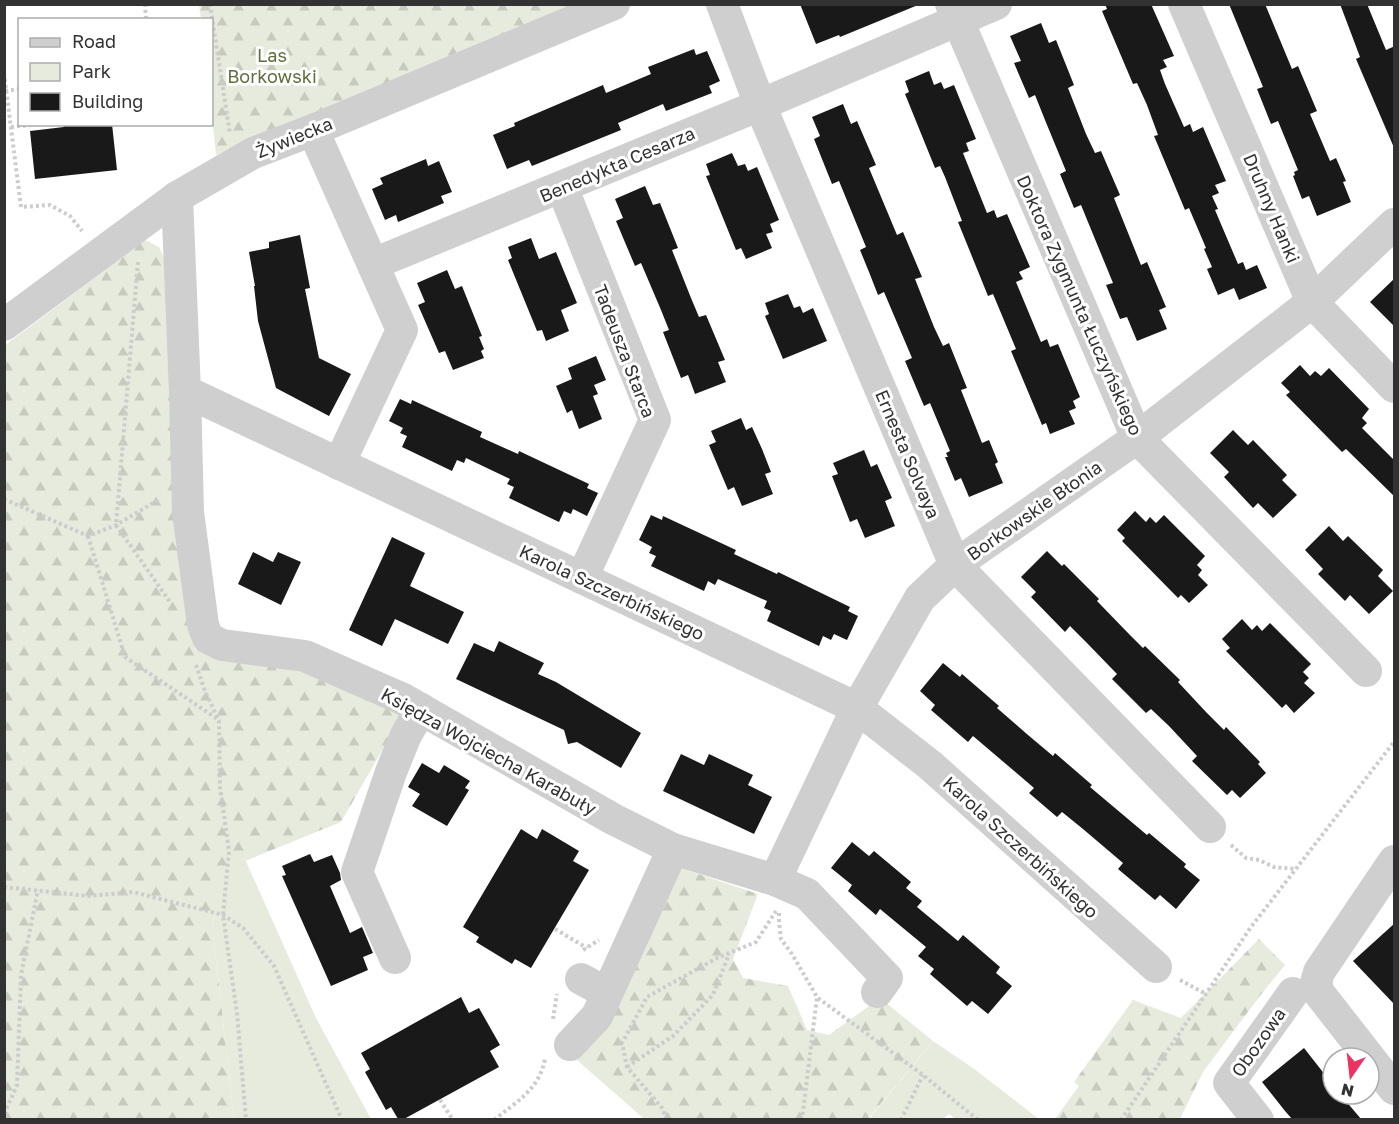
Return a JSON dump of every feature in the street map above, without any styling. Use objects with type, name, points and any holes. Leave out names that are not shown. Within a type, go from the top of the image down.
[{"type":"street","name":"Żywiecka","points":[[4,325],[177,197],[253,153],[614,4]]},
{"type":"street","name":"Ernesta Solvaya","points":[[722,4],[760,105],[955,565],[1210,827]]},
{"type":"street","name":"Benedykta Cesarza","points":[[373,264],[760,105],[954,12],[996,4]]},
{"type":"street","name":"Druhny Hanki","points":[[1184,4],[1312,302],[1395,387]]},
{"type":"street","name":"Doktora Zygmunta Łuczyńskiego","points":[[954,12],[1137,438],[1366,671]]},
{"type":"street","points":[[313,130],[402,330],[339,464]]},
{"type":"street","name":"Tadeusza Starca","points":[[562,187],[655,420],[582,578]]},
{"type":"street","points":[[177,197],[185,391]]},
{"type":"street","name":"Borkowskie Błonia","points":[[775,880],[857,708],[920,598],[955,565],[1137,438],[1312,302],[1395,224]]},
{"type":"street","name":"Karola Szczerbińskiego","points":[[185,391],[857,708],[930,765],[1156,967]]},
{"type":"street","name":"Księdza Wojciecha Karabuły","points":[[185,391],[188,512],[203,625],[208,638],[222,645],[305,656],[403,699],[613,819],[673,849],[775,880],[807,894],[887,978],[877,992]]},
{"type":"street","points":[[395,958],[357,872],[391,771],[406,735],[421,709]]},
{"type":"street","points":[[570,1045],[597,1016],[594,986],[673,849]]},
{"type":"street","points":[[1395,861],[1319,972],[1316,982],[1319,993],[1395,1089]]},
{"type":"street","name":"Obozowa","points":[[1258,1119],[1229,1083],[1293,993]]},
{"type":"path","points":[[213,23],[235,164]]},
{"type":"path","points":[[4,73],[21,207],[50,205],[70,216],[88,238]]},
{"type":"path","points":[[11,127],[21,126]]},
{"type":"path","points":[[139,252],[116,525],[175,609]]},
{"type":"path","points":[[4,499],[88,536],[116,525],[171,493],[188,492]]},
{"type":"path","points":[[88,536],[125,657],[219,721]]},
{"type":"path","points":[[194,660],[219,721],[220,788],[229,851],[224,915],[237,1013],[246,1119]]},
{"type":"path","points":[[1121,1119],[1251,927],[1395,742]]},
{"type":"path","points":[[1210,827],[1246,858],[1274,867],[1296,869]]},
{"type":"path","points":[[4,887],[88,896],[133,892],[224,915],[243,928],[274,966],[342,1119]]},
{"type":"path","points":[[4,1114],[17,1085],[21,975],[38,890]]},
{"type":"path","points":[[666,1119],[663,1109],[627,1067],[622,1043],[646,997],[717,958],[756,942],[780,905],[781,939],[817,997],[978,1119]]},
{"type":"path","points":[[555,929],[587,948]]},
{"type":"path","points":[[627,1067],[673,1036],[713,995],[729,953]]},
{"type":"path","points":[[801,1119],[817,997]]},
{"type":"path","points":[[901,1119],[922,1076]]},
{"type":"path","points":[[440,1100],[453,1119]]},
{"type":"green space","name":"Las Borkowski","points":[[574,4],[575,8],[216,155],[213,126],[213,18],[201,18],[199,5]]},
{"type":"green space","points":[[145,240],[159,247],[165,260],[177,518],[195,649],[296,667],[403,714],[341,822],[215,873],[213,932],[234,1119],[5,1119],[4,346]]},
{"type":"green space","points":[[245,859],[316,1018],[371,1119],[234,1119],[213,932],[214,873]]},
{"type":"green space","points":[[681,868],[758,894],[733,959],[743,978],[788,986],[807,1030],[829,1035],[880,998],[933,1041],[868,1119],[643,1119],[577,1060],[608,1027]]},
{"type":"green space","points":[[1259,939],[1285,965],[1203,1072],[1180,1119],[1055,1119],[1079,1086],[1074,1082],[1133,1000],[1181,1018]]},
{"type":"green space","points":[[933,1041],[973,1068],[1039,1119],[955,1119],[949,1114],[943,1119],[868,1120]]},
{"type":"building","points":[[800,4],[918,5],[840,37],[839,35],[816,44]]},
{"type":"building","points":[[1105,4],[1151,4],[1174,56],[1163,60],[1167,67],[1160,70],[1165,84],[1184,127],[1190,124],[1193,132],[1203,127],[1226,181],[1215,185],[1219,193],[1212,196],[1218,209],[1215,210],[1238,264],[1243,262],[1246,270],[1257,265],[1267,288],[1239,300],[1234,288],[1218,295],[1207,269],[1212,267],[1204,249],[1206,248],[1189,208],[1185,210],[1154,136],[1158,135],[1147,105],[1137,83],[1133,84],[1102,11],[1107,9]]},
{"type":"building","points":[[1229,4],[1265,4],[1292,69],[1298,66],[1317,111],[1310,114],[1330,161],[1336,158],[1346,181],[1343,182],[1351,202],[1317,216],[1309,196],[1302,199],[1293,176],[1298,170],[1278,121],[1271,124],[1257,89],[1263,87]]},
{"type":"building","points":[[1340,4],[1367,4],[1386,50],[1395,46],[1395,150],[1356,59],[1360,57]]},
{"type":"building","points":[[1041,23],[1049,43],[1056,40],[1074,85],[1068,88],[1086,134],[1095,153],[1101,151],[1120,195],[1114,198],[1141,265],[1147,262],[1166,307],[1159,310],[1167,329],[1137,341],[1127,317],[1120,319],[1106,285],[1113,283],[1081,205],[1074,208],[1060,174],[1066,171],[1035,95],[1029,98],[1014,63],[1021,61],[1010,36]]},
{"type":"building","points":[[694,49],[696,55],[707,51],[720,81],[709,86],[712,93],[666,111],[663,104],[618,123],[621,130],[532,166],[529,160],[507,169],[493,135],[515,126],[514,123],[603,85],[606,93],[651,74],[648,67]]},
{"type":"building","points":[[929,71],[934,85],[941,82],[944,89],[954,85],[976,139],[966,143],[969,151],[963,153],[987,213],[994,210],[997,218],[1007,214],[1030,267],[1019,272],[1023,279],[1016,282],[1041,342],[1047,339],[1050,347],[1058,344],[1080,397],[1073,401],[1076,408],[1069,411],[1075,424],[1050,434],[1046,423],[1042,425],[1011,351],[1016,349],[993,294],[988,296],[958,222],[962,221],[945,177],[940,166],[935,168],[905,94],[909,92],[905,81]]},
{"type":"building","points":[[843,104],[851,124],[857,121],[876,165],[869,168],[897,235],[903,232],[922,277],[915,279],[943,346],[949,343],[967,388],[961,390],[982,443],[989,440],[998,462],[995,464],[1003,483],[969,497],[961,478],[955,481],[945,457],[948,457],[946,453],[950,451],[930,403],[924,406],[905,361],[912,358],[884,292],[878,295],[860,250],[866,247],[839,181],[832,184],[814,139],[820,136],[812,117]]},
{"type":"building","points":[[112,126],[117,170],[35,179],[30,131],[64,127]]},
{"type":"building","points":[[732,153],[738,166],[745,164],[748,171],[757,167],[779,220],[770,224],[773,232],[766,234],[772,248],[746,259],[741,248],[736,250],[706,176],[710,175],[706,164]]},
{"type":"building","points":[[426,159],[428,166],[439,161],[452,192],[441,196],[444,203],[398,222],[396,215],[385,220],[372,189],[383,184],[380,178]]},
{"type":"building","points":[[645,186],[653,205],[660,203],[678,248],[672,250],[691,298],[699,317],[706,315],[725,360],[718,362],[726,382],[695,394],[688,375],[681,378],[663,332],[669,330],[661,310],[641,263],[635,266],[616,221],[623,218],[615,199]]},
{"type":"building","points":[[300,235],[310,288],[305,289],[319,358],[351,374],[329,416],[276,388],[258,321],[249,252],[269,248],[269,242]]},
{"type":"building","points":[[531,238],[539,259],[556,252],[577,303],[561,310],[569,331],[546,341],[542,330],[537,331],[508,260],[512,258],[508,247]]},
{"type":"building","points":[[447,270],[455,289],[462,286],[482,336],[479,337],[484,349],[481,351],[484,358],[453,370],[445,351],[439,353],[418,305],[425,302],[417,283]]},
{"type":"building","points":[[1395,278],[1395,327],[1370,302]]},
{"type":"building","points":[[788,294],[794,308],[800,306],[803,313],[813,308],[827,341],[783,359],[765,316],[769,314],[765,303]]},
{"type":"building","points":[[596,356],[606,380],[594,385],[598,394],[593,396],[602,419],[579,429],[572,410],[567,413],[556,386],[572,379],[568,368]]},
{"type":"building","points":[[1300,365],[1310,376],[1315,371],[1321,376],[1329,368],[1369,409],[1362,418],[1367,423],[1362,428],[1395,461],[1395,497],[1346,449],[1342,452],[1286,395],[1290,392],[1281,383]]},
{"type":"building","points":[[400,399],[411,404],[412,400],[482,432],[480,437],[518,454],[519,451],[589,484],[587,488],[598,493],[587,516],[573,509],[571,514],[564,511],[559,522],[509,498],[514,487],[507,484],[510,479],[466,458],[464,463],[457,460],[452,471],[402,447],[407,436],[400,433],[403,428],[389,421]]},
{"type":"building","points":[[741,418],[746,430],[752,427],[762,449],[771,472],[765,474],[773,494],[742,506],[734,487],[728,490],[709,445],[716,442],[711,431]]},
{"type":"building","points":[[1233,430],[1248,445],[1253,440],[1287,475],[1282,480],[1297,495],[1273,518],[1258,503],[1253,508],[1224,477],[1229,472],[1210,453]]},
{"type":"building","points":[[864,450],[871,467],[877,464],[892,498],[885,501],[895,526],[865,538],[857,519],[850,522],[832,476],[838,474],[833,463]]},
{"type":"building","points":[[1135,511],[1146,522],[1150,517],[1156,523],[1164,515],[1205,556],[1197,565],[1202,570],[1198,575],[1208,585],[1189,603],[1181,595],[1178,598],[1122,541],[1125,538],[1117,530]]},
{"type":"building","points":[[651,515],[662,520],[663,516],[736,550],[734,554],[777,574],[778,572],[850,607],[848,611],[858,616],[847,640],[834,634],[831,640],[823,636],[819,646],[767,621],[771,611],[764,608],[767,601],[718,579],[715,585],[708,581],[704,591],[651,566],[656,556],[649,553],[652,547],[639,540]]},
{"type":"building","points":[[1329,526],[1343,541],[1348,536],[1383,570],[1378,576],[1393,591],[1369,614],[1350,595],[1345,601],[1318,574],[1323,569],[1305,550]]},
{"type":"building","points":[[392,537],[425,553],[410,586],[464,612],[448,644],[395,619],[382,646],[349,630]]},
{"type":"building","points":[[1047,551],[1062,566],[1064,564],[1143,648],[1145,646],[1180,680],[1178,682],[1206,712],[1224,730],[1226,727],[1260,762],[1258,764],[1266,773],[1240,798],[1232,790],[1227,795],[1192,761],[1197,756],[1169,726],[1151,709],[1146,713],[1112,679],[1117,674],[1085,641],[1070,626],[1065,632],[1031,597],[1036,592],[1021,577]]},
{"type":"building","points":[[253,552],[273,562],[278,552],[301,562],[281,605],[238,584]]},
{"type":"building","points":[[1242,619],[1252,630],[1257,625],[1262,631],[1270,623],[1311,664],[1303,672],[1309,678],[1304,683],[1315,693],[1294,713],[1286,704],[1282,708],[1226,651],[1230,648],[1222,639]]},
{"type":"building","points":[[499,641],[544,663],[538,674],[556,682],[641,733],[621,768],[577,742],[568,744],[564,730],[456,679],[474,643],[494,652]]},
{"type":"building","points":[[943,663],[960,677],[962,674],[1028,735],[1053,756],[1055,753],[1092,785],[1090,787],[1186,864],[1184,867],[1200,880],[1176,909],[1160,895],[1155,900],[1118,869],[1123,863],[1062,812],[1057,817],[1029,793],[1034,788],[973,736],[968,742],[931,710],[935,705],[920,691]]},
{"type":"building","points":[[681,754],[704,765],[709,754],[753,775],[748,785],[772,797],[754,834],[663,791]]},
{"type":"building","points":[[422,763],[439,773],[444,765],[470,781],[465,788],[469,790],[447,826],[412,806],[420,794],[408,787]]},
{"type":"building","points":[[521,829],[537,839],[542,829],[579,851],[573,861],[589,870],[531,968],[515,959],[512,964],[476,942],[479,937],[463,927]]},
{"type":"building","points":[[852,842],[869,856],[874,851],[911,882],[906,888],[922,901],[917,907],[958,941],[963,935],[1000,967],[996,973],[1012,986],[988,1014],[972,1001],[967,1006],[930,974],[934,969],[918,956],[926,947],[880,909],[876,915],[848,891],[852,885],[831,868]]},
{"type":"building","points":[[310,854],[314,862],[332,855],[341,880],[330,886],[350,933],[362,927],[373,953],[363,957],[368,970],[331,986],[282,876],[286,875],[282,866]]},
{"type":"building","points":[[1395,923],[1395,1005],[1353,961]]},
{"type":"building","points":[[461,997],[469,1013],[479,1008],[500,1045],[490,1051],[499,1067],[404,1119],[398,1119],[391,1107],[386,1110],[365,1072],[370,1069],[361,1053]]},
{"type":"building","points":[[1304,1048],[1321,1070],[1321,1106],[1350,1106],[1361,1119],[1292,1119],[1262,1082]]}]
